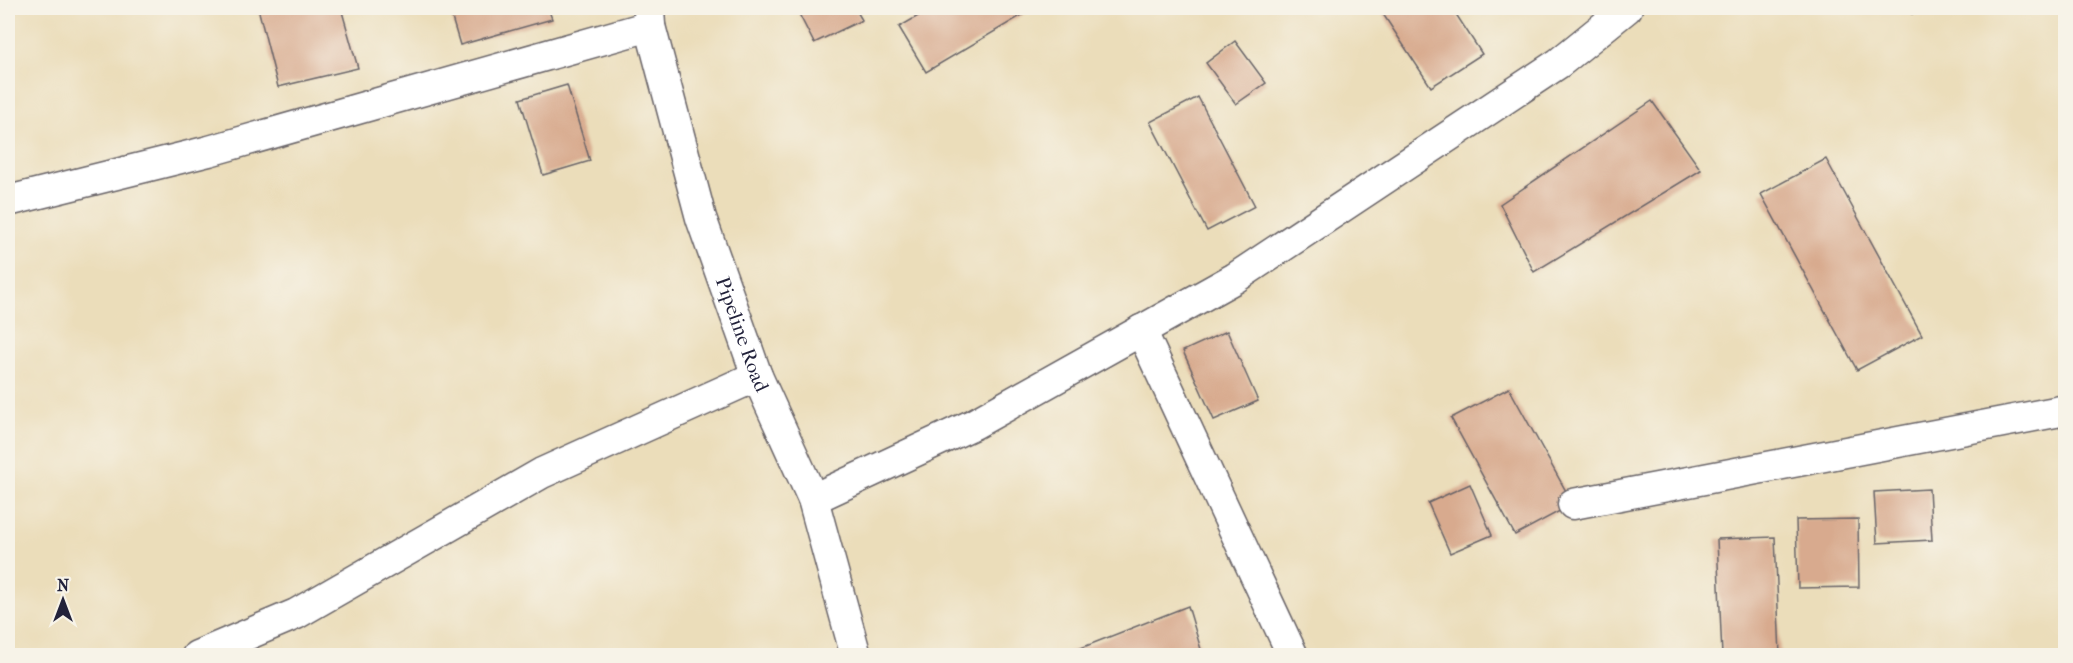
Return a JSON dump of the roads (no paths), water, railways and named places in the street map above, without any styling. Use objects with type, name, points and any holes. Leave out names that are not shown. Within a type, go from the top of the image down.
[{"type":"street","points":[[813,499],[974,424],[1235,278],[1559,63],[1627,8]]},
{"type":"street","points":[[8,201],[209,151],[649,17]]},
{"type":"street","name":"Pipeline Road","points":[[649,17],[701,218],[757,376],[813,499],[856,656]]},
{"type":"street","points":[[1142,330],[1293,656]]},
{"type":"street","points":[[197,656],[296,614],[542,473],[757,376]]},
{"type":"street","points":[[1573,504],[2066,410]]}]
